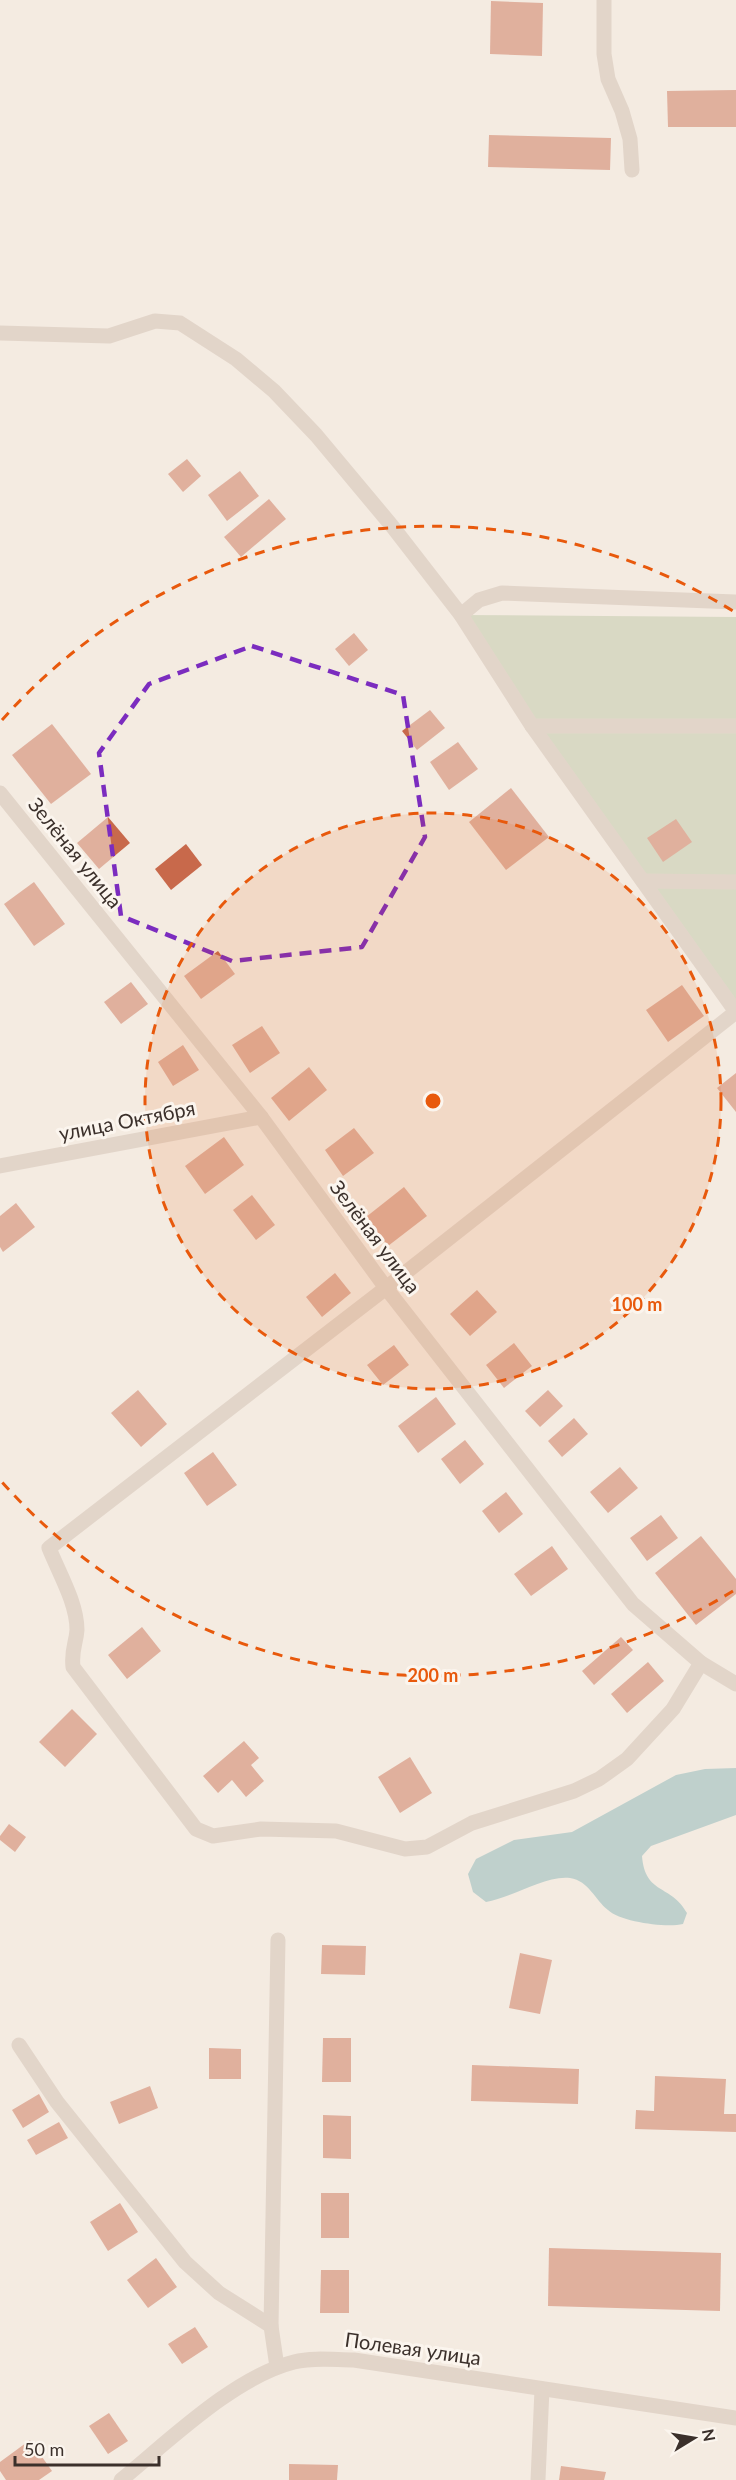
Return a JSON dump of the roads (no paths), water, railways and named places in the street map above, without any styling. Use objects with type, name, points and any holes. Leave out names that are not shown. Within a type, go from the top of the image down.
[{"type":"street","points":[[603,0],[603,54],[608,79],[622,111],[630,140],[632,171]]},
{"type":"street","points":[[0,333],[109,336],[154,321],[180,323],[236,359],[274,390],[370,499],[461,615],[532,726],[736,1012],[386,1288],[49,1548],[73,1608],[77,1630],[72,1653],[73,1667],[196,1829],[213,1836],[261,1829],[336,1831],[405,1849],[427,1847],[472,1823],[574,1791],[599,1779],[627,1759],[674,1709],[701,1663]]},
{"type":"street","points":[[461,615],[479,600],[502,593],[736,602]]},
{"type":"street","points":[[532,726],[736,726]]},
{"type":"street","name":"Зелёная улица","points":[[0,794],[261,1117],[386,1288],[633,1604],[701,1663],[736,1684]]},
{"type":"street","points":[[643,881],[736,882]]},
{"type":"street","name":"улица Октября","points":[[0,1166],[261,1117]]},
{"type":"street","points":[[277,2367],[271,2326],[278,1940]]},
{"type":"street","points":[[19,2045],[57,2102],[185,2262],[219,2293],[271,2326]]},
{"type":"street","name":"Полевая улица","points":[[121,2480],[226,2396],[253,2378],[297,2361],[354,2360],[736,2418]]},
{"type":"street","points":[[538,2480],[542,2389]]},
{"type":"water","points":[[736,1768],[736,1815],[651,1846],[642,1856],[644,1868],[653,1884],[674,1897],[687,1913],[683,1924],[655,1924],[623,1918],[603,1906],[582,1883],[570,1878],[539,1883],[486,1902],[473,1892],[468,1874],[476,1859],[514,1840],[572,1832],[676,1775],[705,1769]]}]
